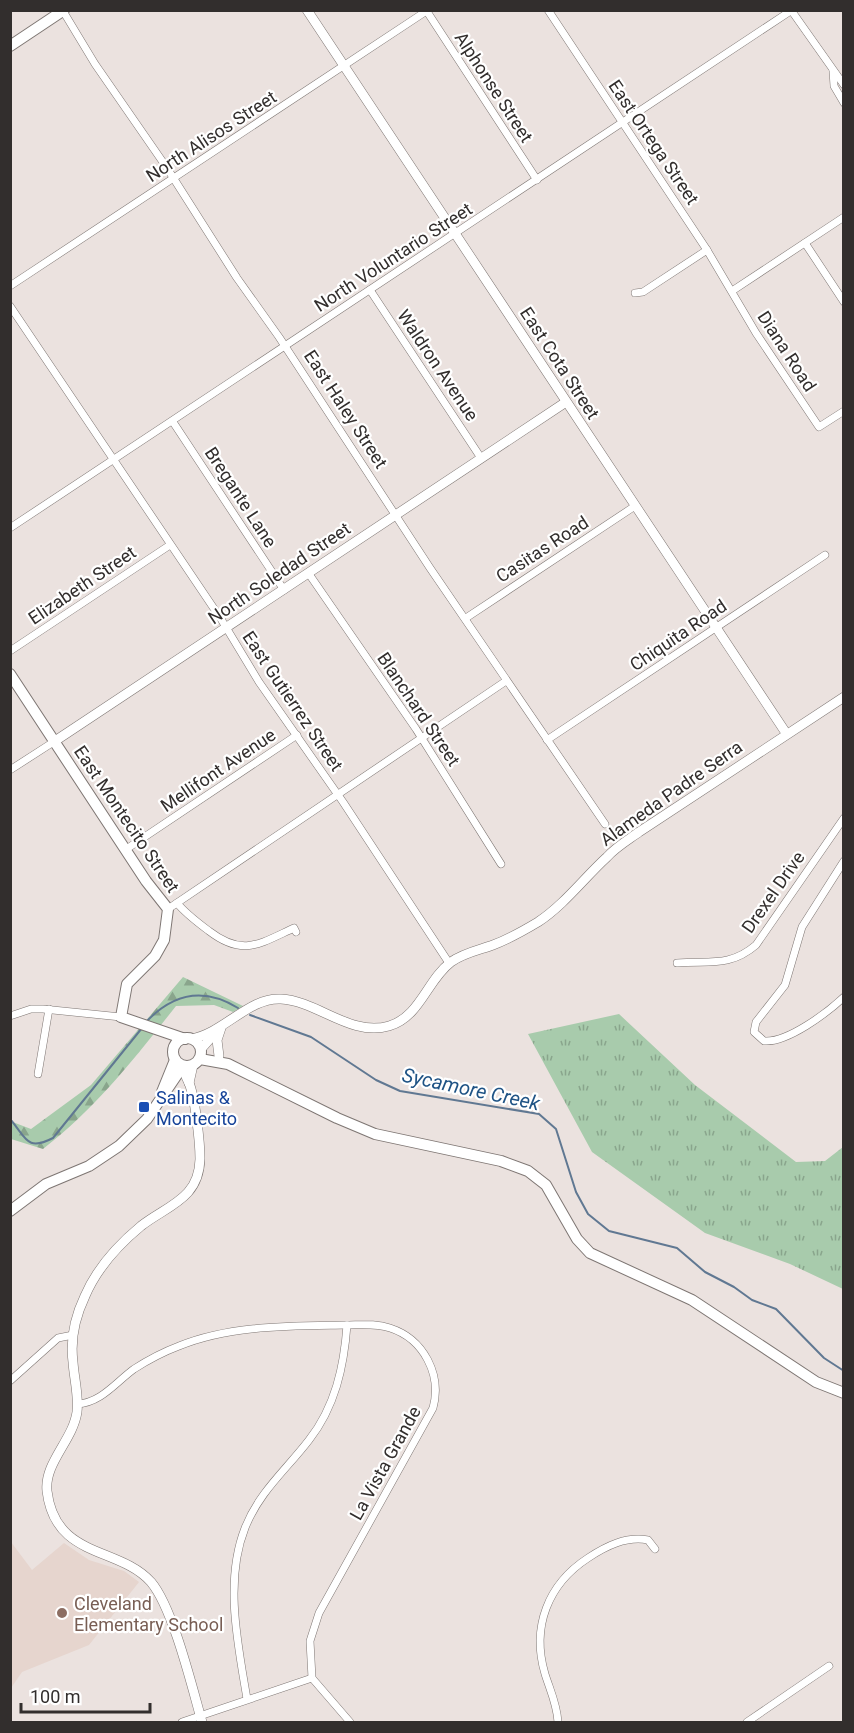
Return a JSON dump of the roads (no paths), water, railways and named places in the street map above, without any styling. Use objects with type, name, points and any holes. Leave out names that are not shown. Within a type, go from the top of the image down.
[{"type":"main road","points":[[10,46],[63,11]]},
{"type":"main road","name":"East Montecito Street","points":[[10,674],[125,850],[172,906],[164,940],[155,956],[140,968],[124,989],[121,1017]]},
{"type":"main road","points":[[121,1017],[188,1039]]},
{"type":"main road","points":[[158,1031],[174,1048],[191,1059],[224,1060],[369,1132],[501,1161],[533,1173],[552,1192],[577,1239],[591,1253],[692,1300],[816,1382],[843,1393]]},
{"type":"main road","points":[[174,1048],[188,1039]]},
{"type":"main road","points":[[162,1095],[191,1059],[188,1039]]},
{"type":"main road","points":[[10,1211],[46,1184],[89,1166],[119,1146],[147,1119],[162,1095],[191,1059]]},
{"type":"street","name":"East Cota Street","points":[[306,10],[786,734]]},
{"type":"street","name":"East Ortega Street","points":[[548,10],[732,291]]},
{"type":"street","name":"East Haley Street","points":[[63,11],[100,72],[174,178],[237,278],[285,346],[506,681],[605,824]]},
{"type":"street","name":"North Alisos Street","points":[[10,286],[427,11]]},
{"type":"street","name":"Alphonse Street","points":[[427,11],[537,180]]},
{"type":"street","name":"North Voluntario Street","points":[[10,528],[622,122],[731,53],[791,11]]},
{"type":"street","points":[[791,11],[843,85]]},
{"type":"street","points":[[833,71],[834,87],[843,103]]},
{"type":"street","points":[[732,291],[843,217]]},
{"type":"street","points":[[805,243],[843,302]]},
{"type":"street","points":[[635,293],[643,292],[707,250]]},
{"type":"street","name":"Waldron Avenue","points":[[370,290],[480,458]]},
{"type":"street","name":"Diana Road","points":[[732,291],[756,333],[819,427],[843,411]]},
{"type":"street","name":"East Gutierrez Street","points":[[10,306],[259,682],[337,794],[449,963]]},
{"type":"street","name":"North Soledad Street","points":[[10,770],[567,402]]},
{"type":"street","name":"Bregante Lane","points":[[173,422],[284,590]]},
{"type":"street","name":"Casitas Road","points":[[466,618],[635,506]]},
{"type":"street","name":"Elizabeth Street","points":[[10,651],[170,545]]},
{"type":"street","name":"Chiquita Road","points":[[547,740],[825,555]]},
{"type":"street","name":"Blanchard Street","points":[[309,574],[421,737],[501,864]]},
{"type":"street","points":[[296,932],[294,928],[257,945],[231,945],[172,906],[506,681]]},
{"type":"street","name":"Alameda Padre Serra","points":[[191,1059],[219,1029],[257,1004],[276,999],[307,1004],[358,1026],[374,1029],[390,1026],[409,1014],[449,963],[505,940],[539,921],[560,904],[608,855],[843,697]]},
{"type":"street","name":"Mellifont Avenue","points":[[125,850],[297,735]]},
{"type":"street","name":"Drexel Drive","points":[[677,963],[718,963],[749,951],[767,931],[843,818]]},
{"type":"street","points":[[843,861],[802,927],[785,985],[756,1022],[754,1032],[764,1041],[781,1039],[820,1016],[843,997]]},
{"type":"street","points":[[10,1016],[31,1009],[49,1009],[121,1017]]},
{"type":"street","points":[[38,1074],[49,1009]]},
{"type":"street","points":[[219,1029],[217,1040],[224,1060]]},
{"type":"street","name":"Alameda Padre Serra","points":[[188,1039],[219,1029]]},
{"type":"street","points":[[191,1059],[189,1085],[200,1158],[193,1188],[183,1200],[139,1228],[109,1257],[86,1293],[73,1335],[77,1404],[71,1431],[48,1475],[47,1490],[50,1505],[64,1528],[77,1542],[94,1552],[129,1565],[141,1573],[157,1591],[168,1613],[200,1719]]},
{"type":"street","points":[[174,1081],[182,1081],[189,1085]]},
{"type":"street","points":[[248,1699],[234,1593],[236,1564],[242,1537],[264,1491],[311,1438],[327,1411],[340,1376],[347,1325]]},
{"type":"street","name":"La Vista Grande","points":[[77,1404],[97,1399],[137,1367],[170,1349],[202,1338],[275,1327],[347,1325],[382,1326],[411,1339],[430,1364],[435,1397],[424,1428],[316,1620],[310,1641],[312,1678]]},
{"type":"street","points":[[10,1381],[58,1338],[73,1335]]},
{"type":"street","points":[[558,1722],[556,1703],[545,1675],[540,1648],[541,1621],[551,1594],[570,1569],[602,1548],[640,1539],[648,1540],[655,1549]]},
{"type":"street","points":[[747,1722],[829,1666]]},
{"type":"street","points":[[182,1722],[200,1719],[248,1699],[312,1678],[350,1722]]},
{"type":"waterway","name":"Sycamore Creek","points":[[147,1021],[168,1004],[190,996],[213,997],[238,1008]]},
{"type":"waterway","name":"Sycamore Creek","points":[[250,1015],[311,1037],[376,1080],[400,1091],[539,1114],[556,1129],[576,1192],[588,1214],[609,1231],[677,1248],[705,1272],[734,1287],[752,1300],[776,1309],[824,1358],[844,1371]]},
{"type":"waterway","name":"Sycamore Creek","points":[[10,1119],[24,1137],[32,1143],[44,1142],[53,1138],[142,1028]]},
{"type":"place","name":"Salinas & Montecito","points":[[144,1107]]},
{"type":"place","name":"Cleveland Elementary School","points":[[62,1613]]}]
